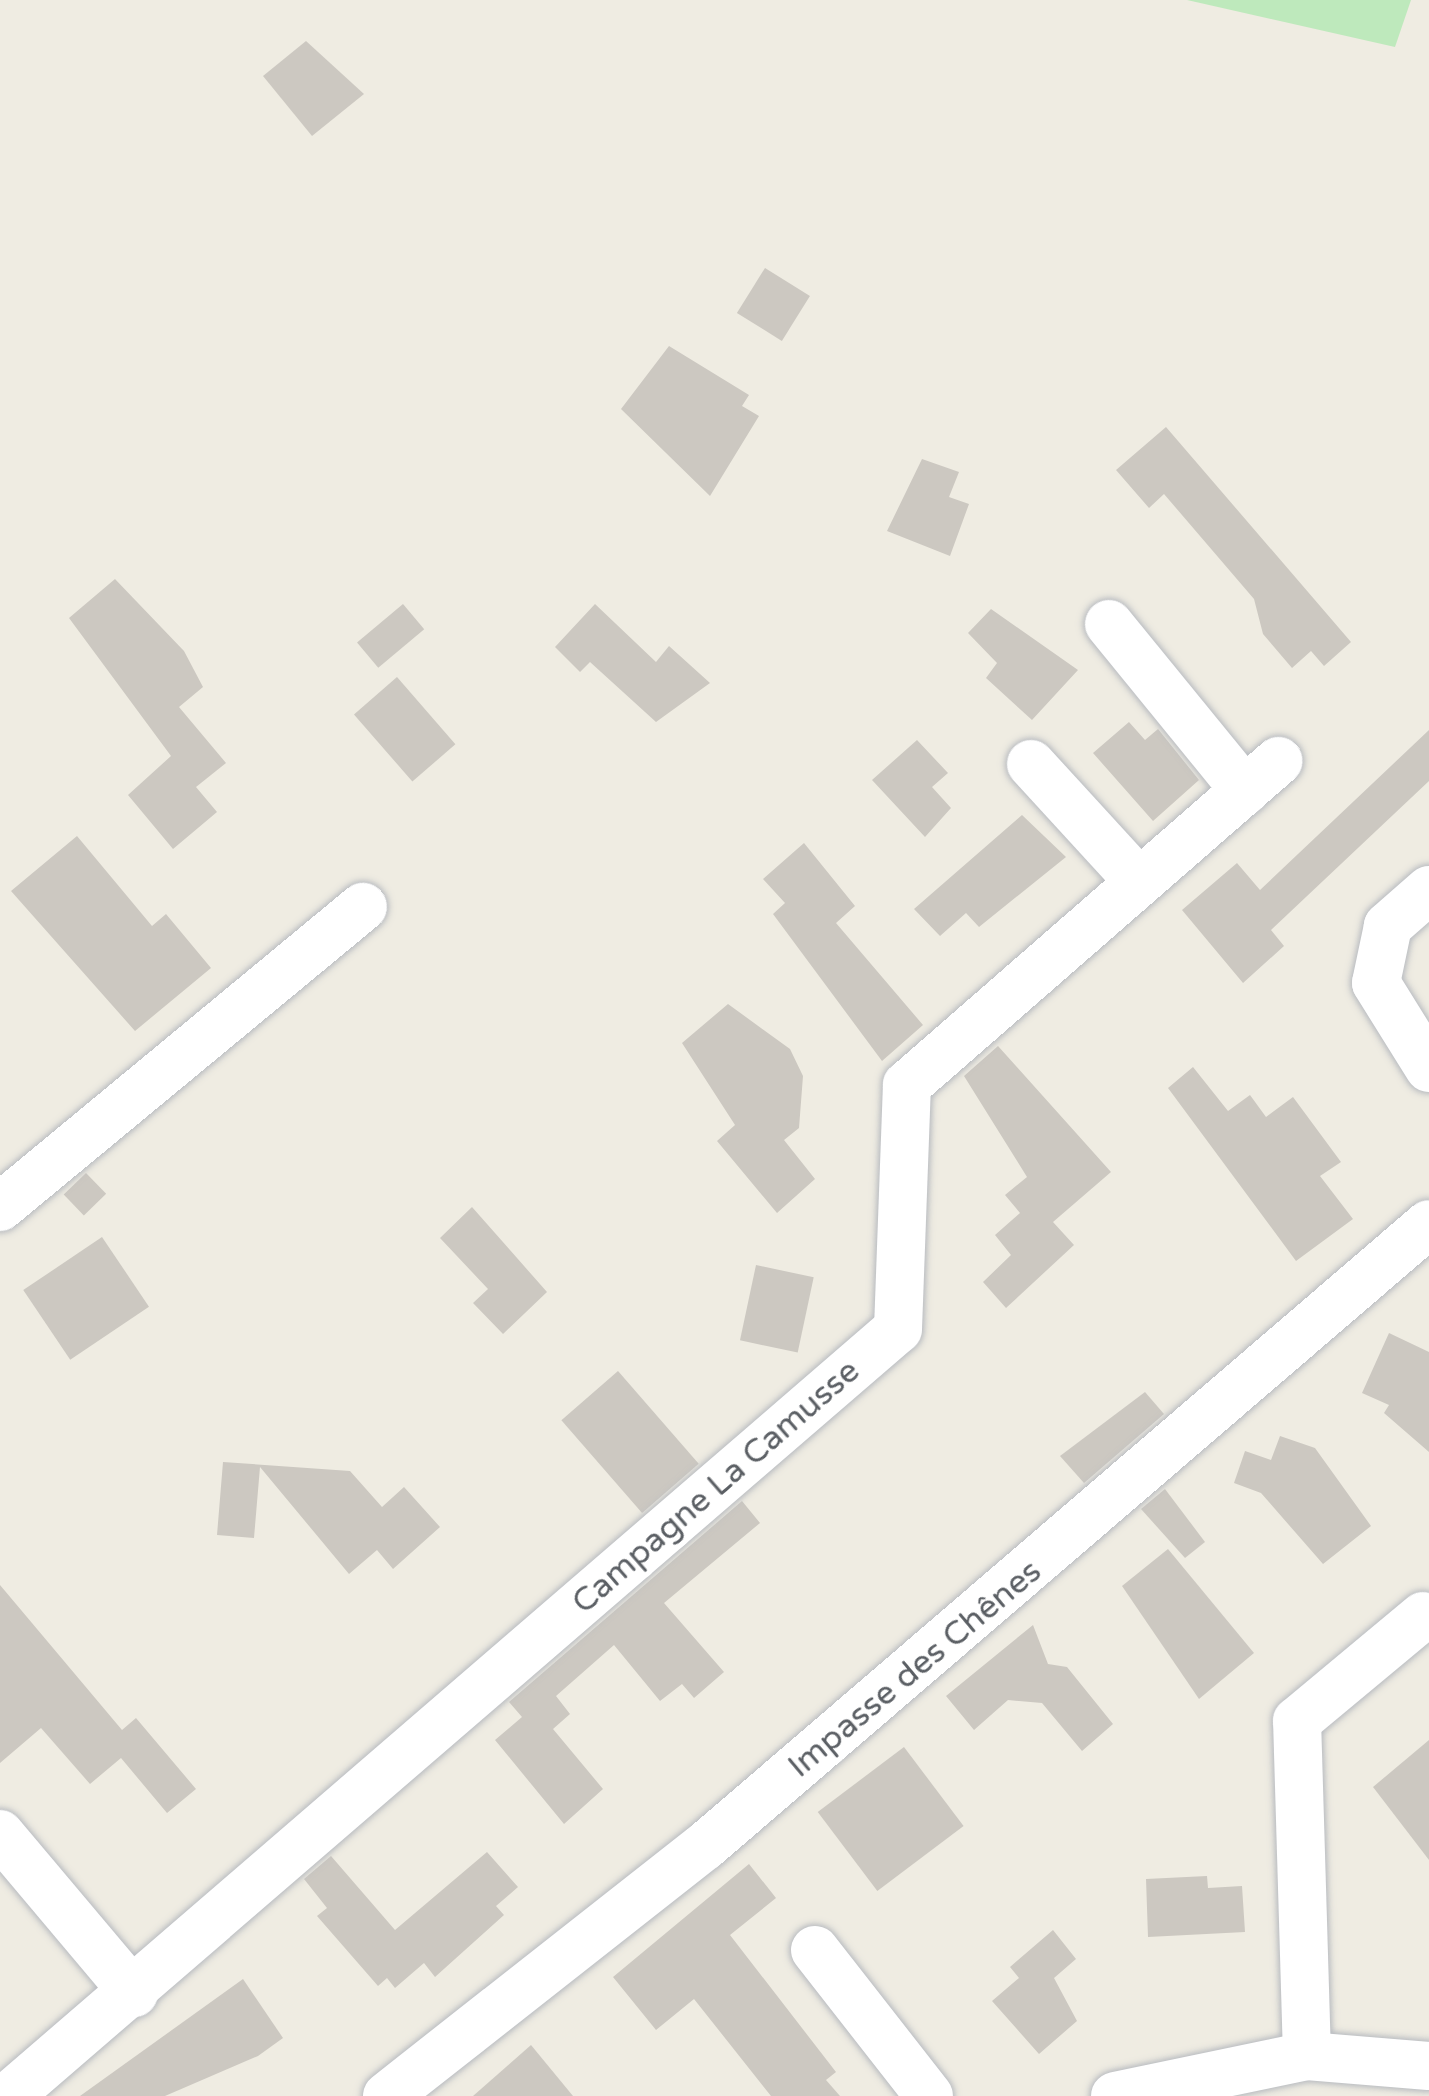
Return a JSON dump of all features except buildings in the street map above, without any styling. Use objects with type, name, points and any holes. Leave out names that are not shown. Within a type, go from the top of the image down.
[{"type":"street","name":"Campagne La Camusse","points":[[9,2096],[134,1993],[898,1329],[907,1085],[1262,776],[1109,624]]},
{"type":"street","points":[[1031,764],[1139,882]]},
{"type":"street","points":[[1429,890],[1388,926],[1376,982],[1429,1068]]},
{"type":"street","points":[[0,1207],[363,907]]},
{"type":"street","name":"Impasse des Chênes","points":[[387,2096],[705,1846],[1429,1224]]},
{"type":"street","points":[[1306,2056],[1297,1721],[1423,1616]]},
{"type":"street","points":[[0,1834],[134,1993]]},
{"type":"street","points":[[815,1950],[928,2096]]},
{"type":"street","points":[[1115,2096],[1306,2056],[1429,2066]]},
{"type":"green space","points":[[1187,0],[1411,0],[1395,47]]}]
